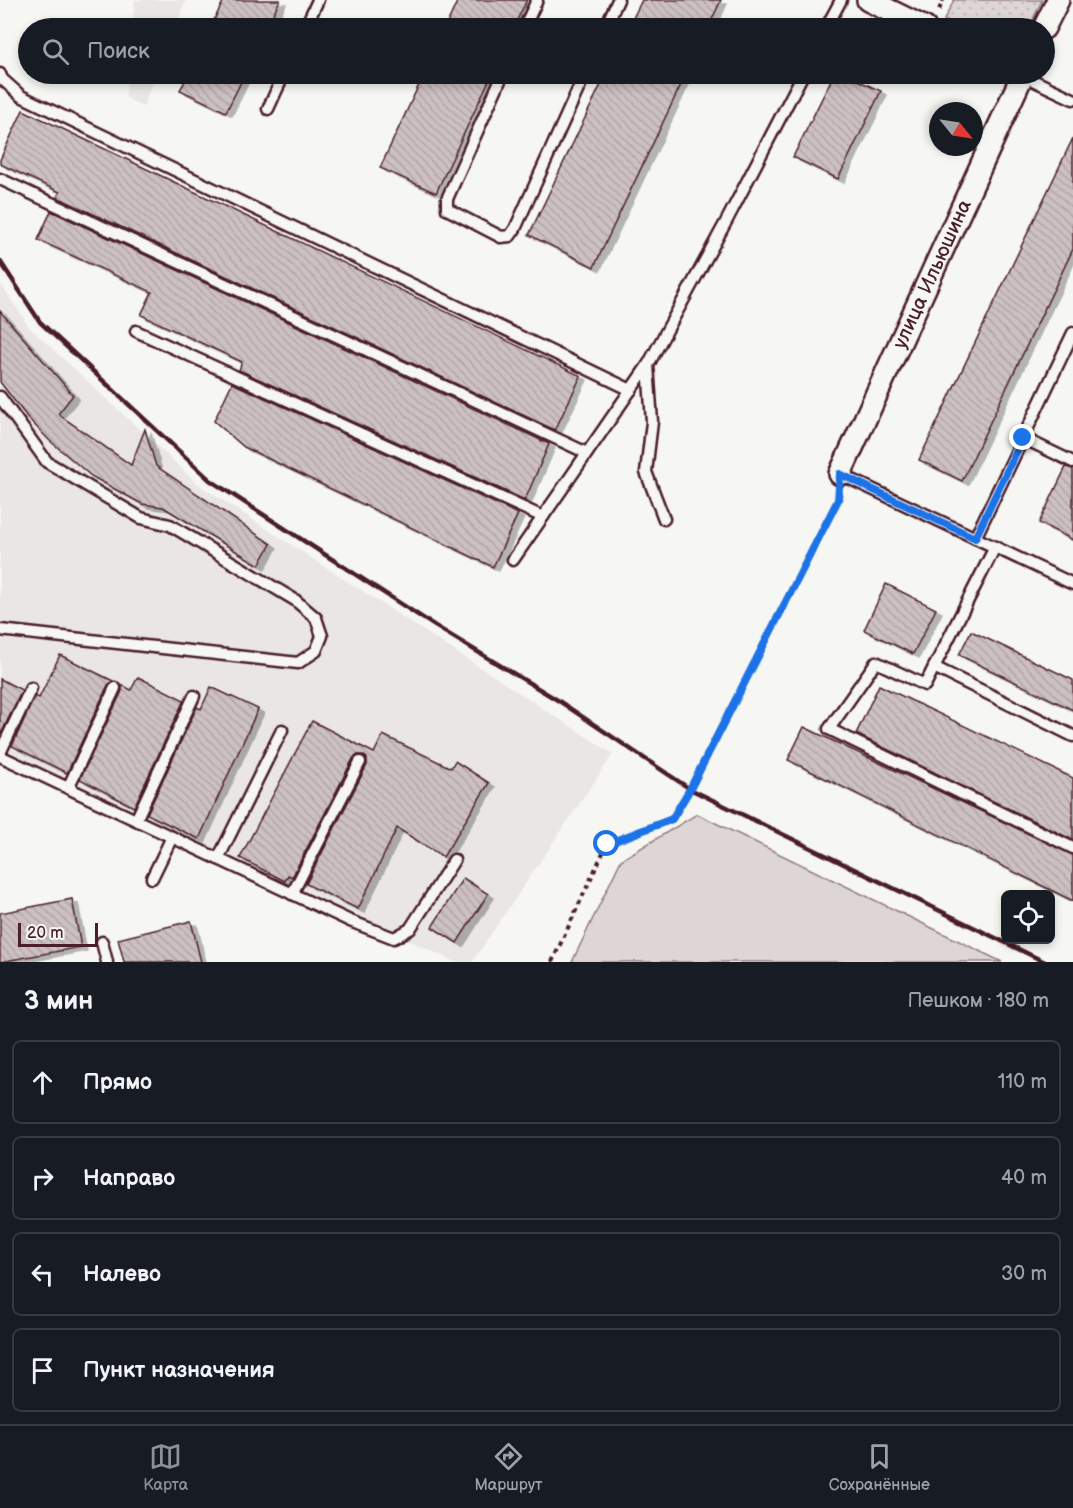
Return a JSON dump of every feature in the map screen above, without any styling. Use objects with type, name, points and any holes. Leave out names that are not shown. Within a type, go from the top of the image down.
[{"type":"street","points":[[868,0],[905,18]]},
{"type":"street","points":[[1049,18],[1058,0]]},
{"type":"street","name":"улица Ильюшина","points":[[840,474],[1016,84]]},
{"type":"lane","points":[[310,18],[318,0]]},
{"type":"lane","points":[[529,18],[537,0]]},
{"type":"lane","points":[[610,18],[618,0]]},
{"type":"lane","points":[[831,18],[841,0]]},
{"type":"lane","points":[[0,74],[2,79],[21,96],[631,390]]},
{"type":"lane","points":[[268,109],[279,84]]},
{"type":"lane","points":[[499,84],[447,199],[447,209],[501,237],[510,236],[515,229],[580,84]]},
{"type":"lane","points":[[513,561],[648,365],[798,84]]},
{"type":"lane","points":[[1042,84],[1073,99]]},
{"type":"lane","points":[[0,179],[587,453]]},
{"type":"lane","points":[[136,332],[543,517]]},
{"type":"lane","points":[[975,538],[1073,333]]},
{"type":"lane","points":[[648,365],[652,422],[646,472],[664,519]]},
{"type":"lane","points":[[0,397],[48,462],[141,518],[170,525],[295,600],[316,618],[322,636],[316,651],[298,663],[0,630]]},
{"type":"lane","points":[[1023,438],[1073,462]]},
{"type":"lane","points":[[840,474],[1073,584]]},
{"type":"lane","points":[[995,547],[925,685],[876,663],[829,729],[1073,848]]},
{"type":"lane","points":[[934,667],[1073,736]]},
{"type":"lane","points":[[31,688],[0,754],[292,894],[393,939],[410,929],[454,860]]},
{"type":"lane","points":[[69,788],[116,688]]},
{"type":"lane","points":[[136,820],[194,696]]},
{"type":"lane","points":[[218,859],[282,730]]},
{"type":"lane","points":[[292,894],[360,762]]},
{"type":"lane","points":[[152,878],[172,837]]},
{"type":"lane","points":[[102,942],[107,962]]},
{"type":"path","points":[[552,962],[607,844],[672,819],[690,789],[838,500],[840,474]]},
{"type":"shaded area","points":[[135,0],[186,0],[179,18],[133,18]]},
{"type":"shaded area","points":[[954,0],[1042,0],[1034,18],[945,18]]},
{"type":"shaded area","points":[[127,84],[152,84],[143,107],[125,97]]},
{"type":"shaded area","points":[[0,283],[29,327],[199,485],[613,754],[472,962],[455,962],[0,748]]},
{"type":"shaded area","points":[[697,814],[1002,962],[572,962],[621,860]]},
{"type":"building","points":[[224,0],[280,0],[271,18],[215,18]]},
{"type":"building","points":[[458,0],[527,0],[518,18],[450,18]]},
{"type":"building","points":[[642,0],[721,0],[713,18],[633,18]]},
{"type":"building","points":[[183,84],[240,84],[226,112],[180,90]]},
{"type":"building","points":[[419,84],[487,84],[436,193],[380,168]]},
{"type":"building","points":[[601,84],[681,84],[594,267],[529,235]]},
{"type":"building","points":[[829,84],[866,84],[881,91],[838,179],[793,157]]},
{"type":"building","points":[[23,110],[581,376],[555,430],[57,197],[60,192],[0,164]]},
{"type":"building","points":[[1073,138],[1073,249],[962,481],[919,460]]},
{"type":"building","points":[[51,211],[549,444],[525,500],[239,370],[242,362],[141,315],[152,292],[38,240]]},
{"type":"building","points":[[0,311],[73,395],[58,414],[131,465],[145,429],[156,466],[271,544],[259,565],[163,507],[142,504],[91,476],[49,440],[27,417],[0,382]]},
{"type":"building","points":[[232,383],[518,514],[493,567],[244,447],[214,421]]},
{"type":"building","points":[[1066,467],[1073,469],[1073,540],[1039,523]]},
{"type":"building","points":[[886,584],[936,609],[913,654],[864,630]]},
{"type":"building","points":[[971,631],[1073,680],[1073,710],[959,655]]},
{"type":"building","points":[[60,655],[113,681],[108,685],[67,773],[12,746],[35,696],[39,698]]},
{"type":"building","points":[[138,677],[184,700],[134,807],[80,779],[122,691],[122,685],[131,690]]},
{"type":"building","points":[[0,679],[22,690],[0,736]]},
{"type":"building","points":[[879,685],[1073,778],[1073,840],[856,734]]},
{"type":"building","points":[[211,687],[258,709],[199,839],[147,814],[197,707],[201,709]]},
{"type":"building","points":[[312,721],[374,753],[383,735],[451,768],[455,761],[489,783],[443,857],[397,828],[358,909],[306,884],[367,765],[367,758],[363,755],[356,755],[353,759],[292,877],[288,875],[285,881],[240,858]]},
{"type":"building","points":[[804,727],[1073,855],[1073,901],[1055,890],[1051,890],[788,760]]},
{"type":"building","points":[[463,878],[488,894],[457,943],[432,927]]},
{"type":"building","points":[[72,899],[81,947],[0,962],[0,913]]},
{"type":"building","points":[[191,921],[201,962],[124,962],[118,939]]},
{"type":"railway","points":[[0,261],[40,322],[210,480],[435,626],[559,701],[690,789],[1045,962]]},
{"type":"route","points":[[607,844],[672,819],[690,789],[838,500],[840,474],[975,538],[1023,438]]}]
